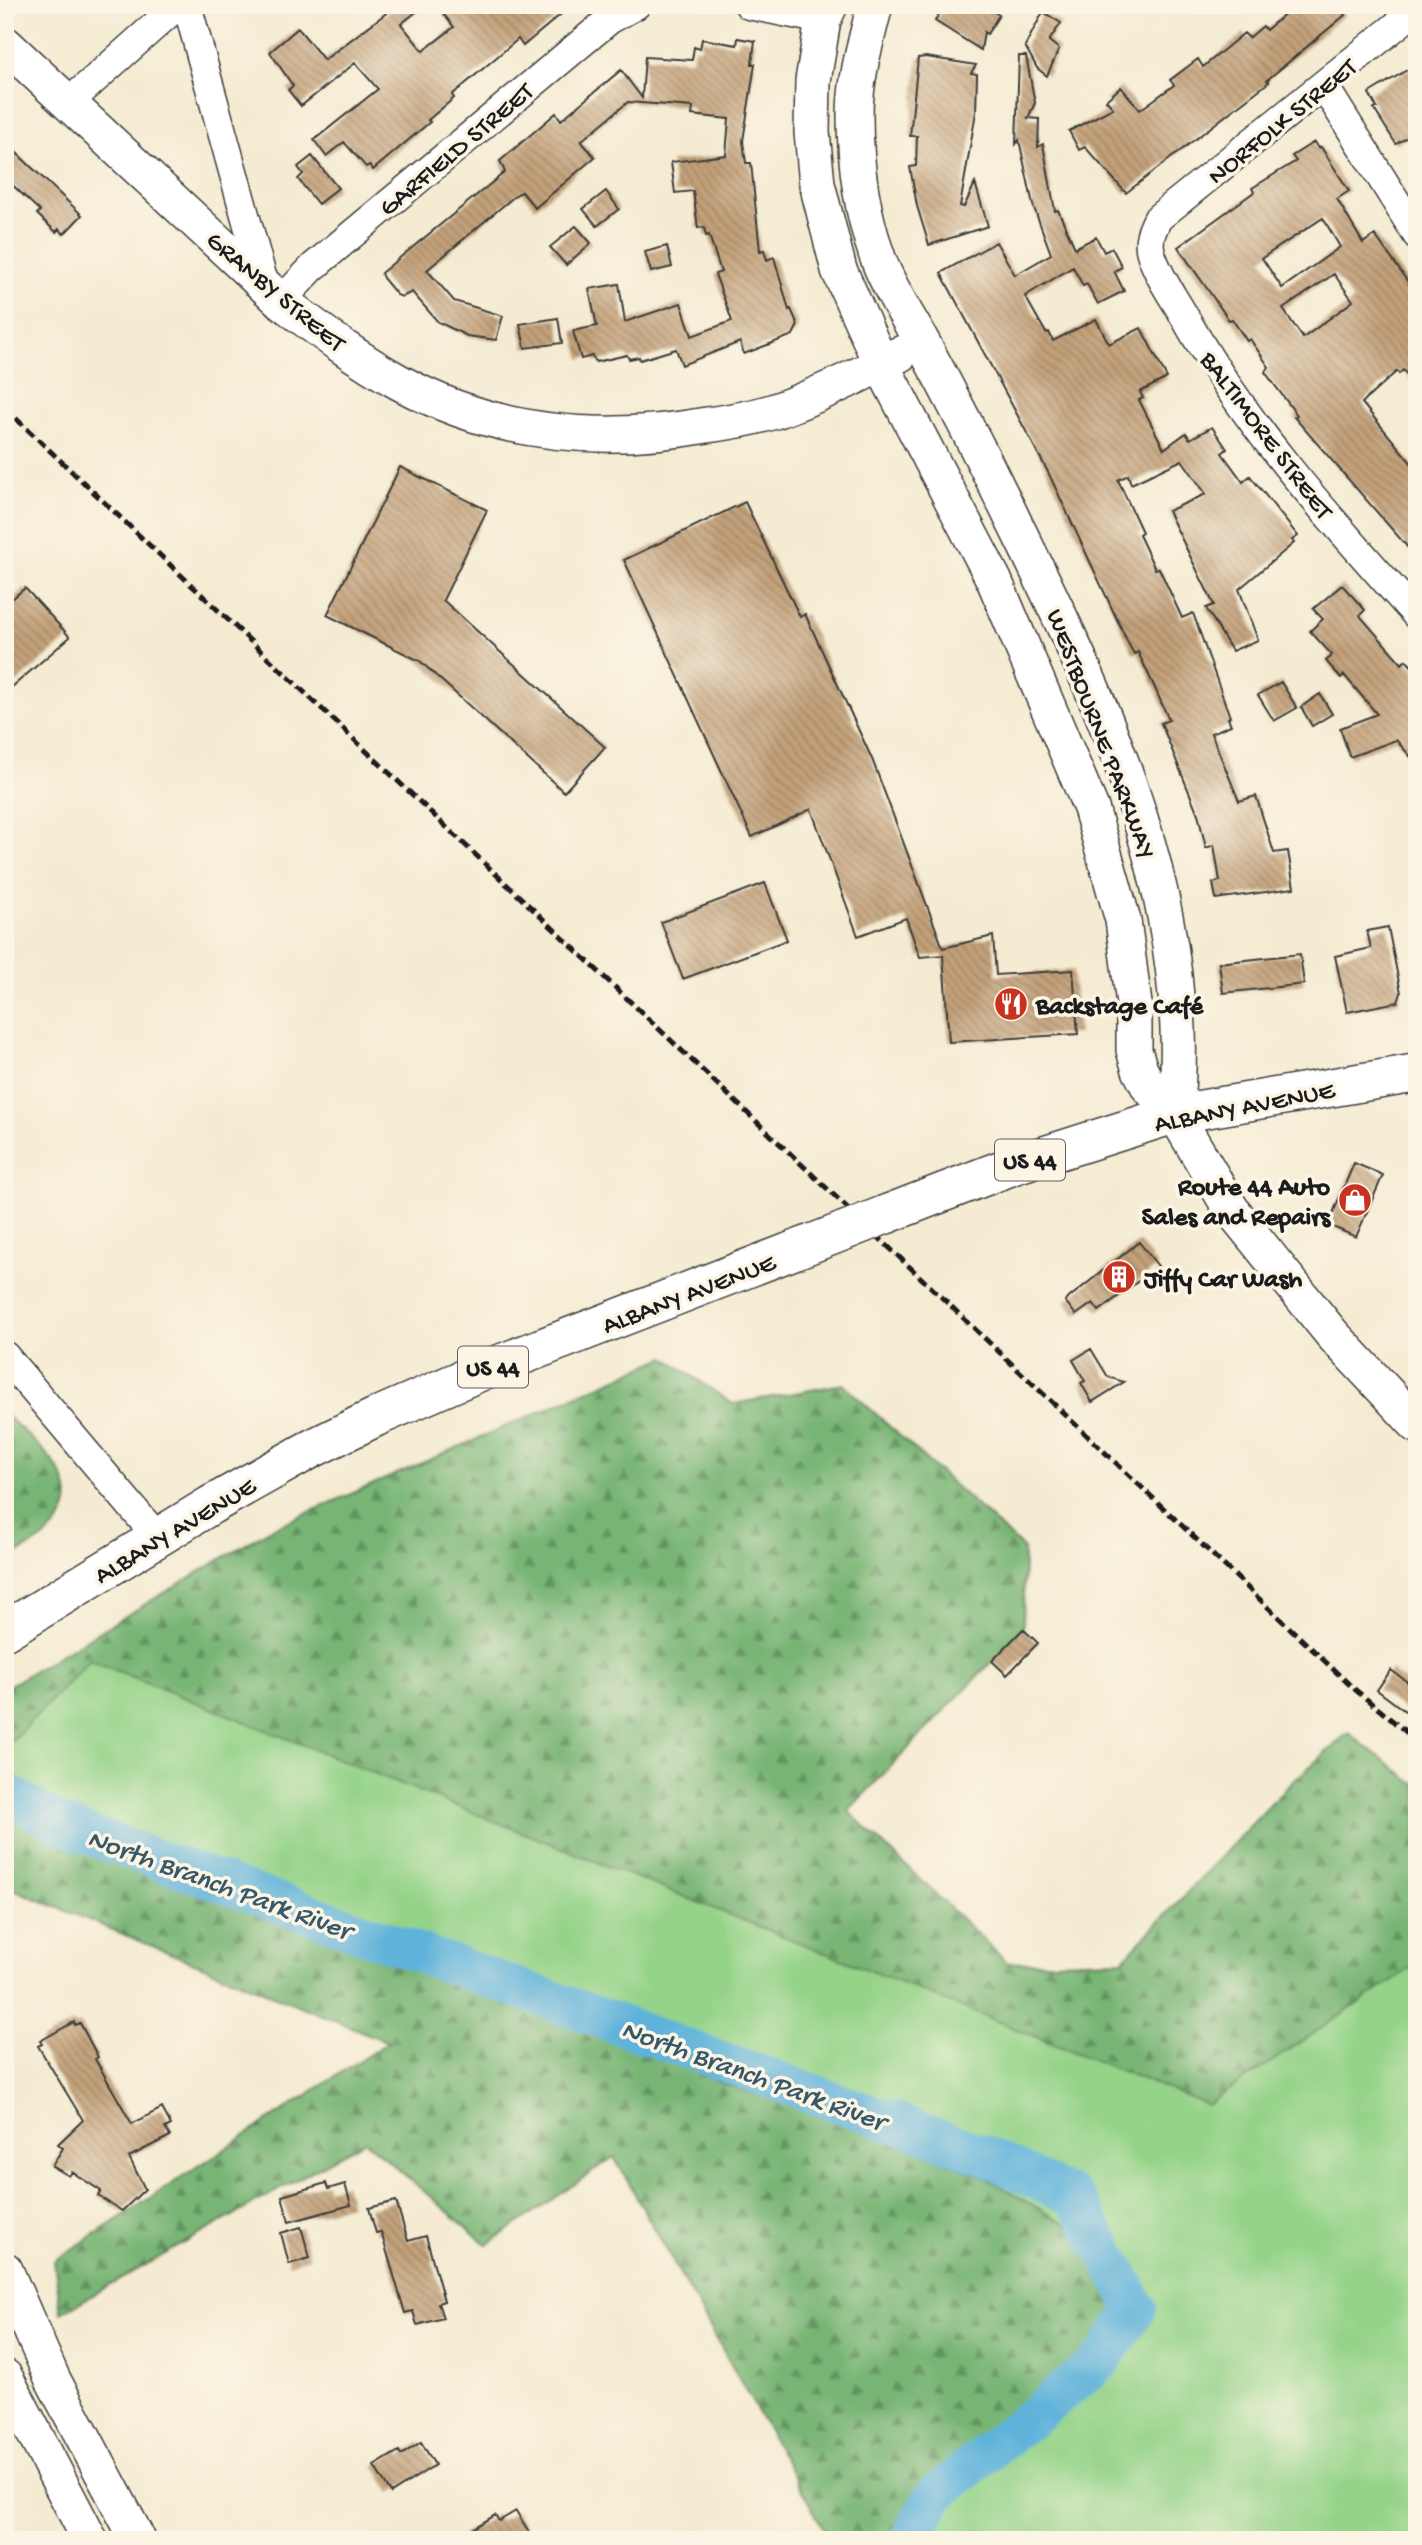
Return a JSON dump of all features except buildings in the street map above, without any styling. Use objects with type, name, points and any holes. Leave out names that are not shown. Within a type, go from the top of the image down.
[{"type":"highway","name":"ALBANY AVENUE","points":[[5,1631],[309,1450],[398,1407],[1014,1165],[1175,1114],[1417,1073]]},
{"type":"main road","name":"WESTBOURNE PARKWAY","points":[[875,5],[861,60],[855,113],[857,166],[879,260],[900,306],[1012,517],[1090,688],[1152,849],[1176,975],[1180,1044],[1175,1114]]},
{"type":"main road","name":"WESTBOURNE PARKWAY","points":[[827,13],[813,94],[811,132],[817,184],[839,270],[881,364],[994,580],[1091,808],[1117,895],[1129,962],[1137,1061],[1149,1087],[1175,1114]]},
{"type":"main road","name":"GRANBY STREET","points":[[5,44],[273,294],[327,337],[400,383],[463,410],[527,429],[638,436],[773,412],[922,343]]},
{"type":"main road","points":[[1048,702],[1090,688]]},
{"type":"main road","points":[[1175,1114],[1231,1209],[1341,1343],[1417,1425]]},
{"type":"main road","points":[[5,2270],[53,2380],[138,2540]]},
{"type":"main road","points":[[53,2380],[10,2388],[90,2540]]},
{"type":"street","points":[[68,103],[178,5]]},
{"type":"street","points":[[187,5],[273,294]]},
{"type":"street","name":"GARFIELD STREET","points":[[273,294],[313,267],[609,19],[636,5]]},
{"type":"street","points":[[749,5],[827,13]]},
{"type":"street","name":"NORFOLK STREET","points":[[1150,234],[1158,218],[1417,9]]},
{"type":"street","points":[[1324,86],[1417,235]]},
{"type":"street","name":"BALTIMORE STREET","points":[[1150,234],[1151,253],[1160,273],[1213,367],[1326,515],[1417,616]]},
{"type":"street","points":[[5,1356],[158,1538]]},
{"type":"green space","points":[[665,1357],[733,1404],[843,1384],[1024,1549],[1023,1629],[848,1811],[1008,1963],[1123,1960],[1288,1786],[1348,1733],[1417,1785],[1417,2540],[830,2540],[614,2157],[487,2245],[365,2141],[61,2313],[54,2261],[388,2042],[5,1886],[5,1688],[273,1528]]},
{"type":"green space","points":[[5,1414],[33,1440],[59,1470],[66,1485],[68,1501],[62,1518],[47,1535],[5,1560]]},
{"type":"green space","points":[[90,1660],[1207,2105],[1417,1964],[1417,2540],[905,2540],[968,2475],[1044,2424],[1099,2375],[1121,2324],[1110,2278],[1069,2226],[981,2175],[803,2108],[726,2085],[569,2015],[293,1917],[5,1795],[5,1748]]},
{"type":"waterway","name":"North Branch Park River","points":[[5,1792],[61,1825],[984,2155],[1075,2198],[1137,2308],[1102,2360],[935,2495],[910,2540]]},
{"type":"railway","points":[[5,408],[1352,1687],[1417,1741]]},
{"type":"place","name":"Backstage Café","points":[[1011,1004]]},
{"type":"place","name":"Route 44 Auto Sales and Repairs","points":[[1355,1200]]},
{"type":"place","name":"Jiffy Car Wash","points":[[1119,1277]]}]
